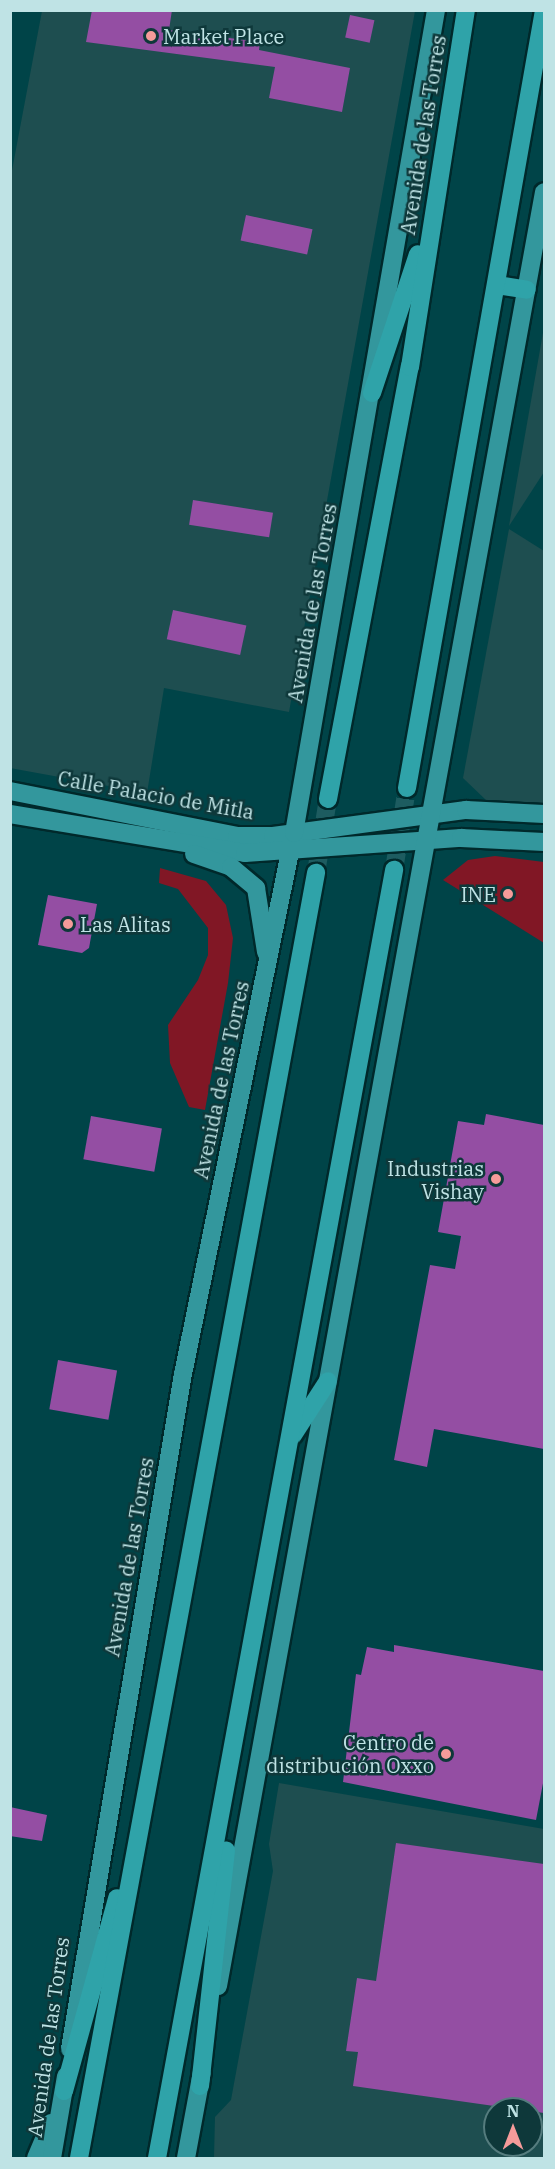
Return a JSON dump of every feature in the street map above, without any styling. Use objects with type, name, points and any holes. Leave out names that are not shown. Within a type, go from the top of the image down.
[{"type":"highway","name":"Avenida de las Torres","points":[[328,799],[410,367],[433,206],[466,10]]},
{"type":"highway","points":[[407,788],[544,10]]},
{"type":"highway","points":[[372,393],[433,206]]},
{"type":"highway","points":[[496,285],[528,290]]},
{"type":"highway","points":[[158,2158],[229,1781],[394,870]]},
{"type":"highway","points":[[79,2158],[316,873]]},
{"type":"highway","points":[[289,1441],[328,1381]]},
{"type":"highway","points":[[200,2086],[229,1781]]},
{"type":"highway","points":[[64,2091],[148,1793]]},
{"type":"main road","name":"Avenida de las Torres","points":[[52,2158],[64,2091],[84,1942],[183,1374],[294,833],[372,393],[436,10]]},
{"type":"main road","points":[[186,2158],[430,815],[528,290],[544,192]]},
{"type":"main road","name":"Calle Palacio de Mitla","points":[[10,791],[237,836],[294,833],[466,810],[544,814]]},
{"type":"main road","name":"Calle Palacio de Mitla","points":[[10,814],[156,841],[289,853],[427,841],[544,842]]},
{"type":"main road","points":[[156,841],[245,875],[256,888],[268,964]]},
{"type":"main road","points":[[36,2158],[64,2091]]},
{"type":"main road","points":[[193,2119],[200,2158]]},
{"type":"shaded area","points":[[42,11],[415,11],[289,712],[164,688],[147,793],[10,768],[10,181]]},
{"type":"shaded area","points":[[544,327],[544,472],[509,526]]},
{"type":"shaded area","points":[[509,529],[544,551],[544,805],[487,801],[463,778]]},
{"type":"shaded area","points":[[495,856],[544,862],[544,943],[443,880],[468,860]]},
{"type":"shaded area","points":[[160,868],[206,881],[226,905],[233,938],[228,983],[205,1110],[189,1107],[170,1063],[168,1025],[198,980],[208,955],[208,928],[178,889],[159,883]]},
{"type":"shaded area","points":[[279,1783],[544,1829],[544,2158],[214,2158],[215,2117],[231,2100],[273,1871],[269,1844]]},
{"type":"building","points":[[92,10],[172,10],[169,30],[260,42],[259,50],[350,68],[342,112],[269,98],[275,67],[86,42]]},
{"type":"building","points":[[350,15],[374,20],[370,43],[345,37]]},
{"type":"building","points":[[246,215],[313,229],[307,255],[241,240]]},
{"type":"building","points":[[193,500],[273,513],[269,537],[189,525]]},
{"type":"building","points":[[173,610],[246,626],[240,655],[167,639]]},
{"type":"building","name":"Las Alitas","points":[[48,895],[97,904],[89,948],[82,953],[38,945]]},
{"type":"building","points":[[486,1114],[544,1125],[544,1449],[434,1429],[427,1467],[394,1460],[430,1265],[455,1269],[461,1236],[438,1232],[458,1121],[484,1125]]},
{"type":"building","points":[[91,1116],[162,1129],[154,1172],[83,1159]]},
{"type":"building","points":[[58,1360],[117,1370],[108,1420],[49,1409]]},
{"type":"building","name":"Centro de distribución Oxxo","points":[[394,1645],[544,1671],[544,1778],[536,1820],[343,1782],[356,1674],[361,1675],[367,1647],[394,1652]]},
{"type":"building","points":[[10,1807],[47,1815],[42,1841],[10,1836]]},
{"type":"building","points":[[396,1843],[544,1864],[544,2113],[543,2097],[483,2097],[483,2104],[353,2086],[358,2052],[346,2051],[357,1978],[376,1981]]},
{"type":"tunnel","points":[[394,870],[407,788]]},
{"type":"tunnel","points":[[316,873],[328,799]]},
{"type":"place","name":"Market Place","points":[[151,36]]},
{"type":"place","name":"INE","points":[[508,894]]},
{"type":"place","name":"Las Alitas","points":[[68,924]]},
{"type":"place","name":"Industrias Vishay","points":[[496,1179]]},
{"type":"place","name":"Centro de distribución Oxxo","points":[[446,1754]]}]
